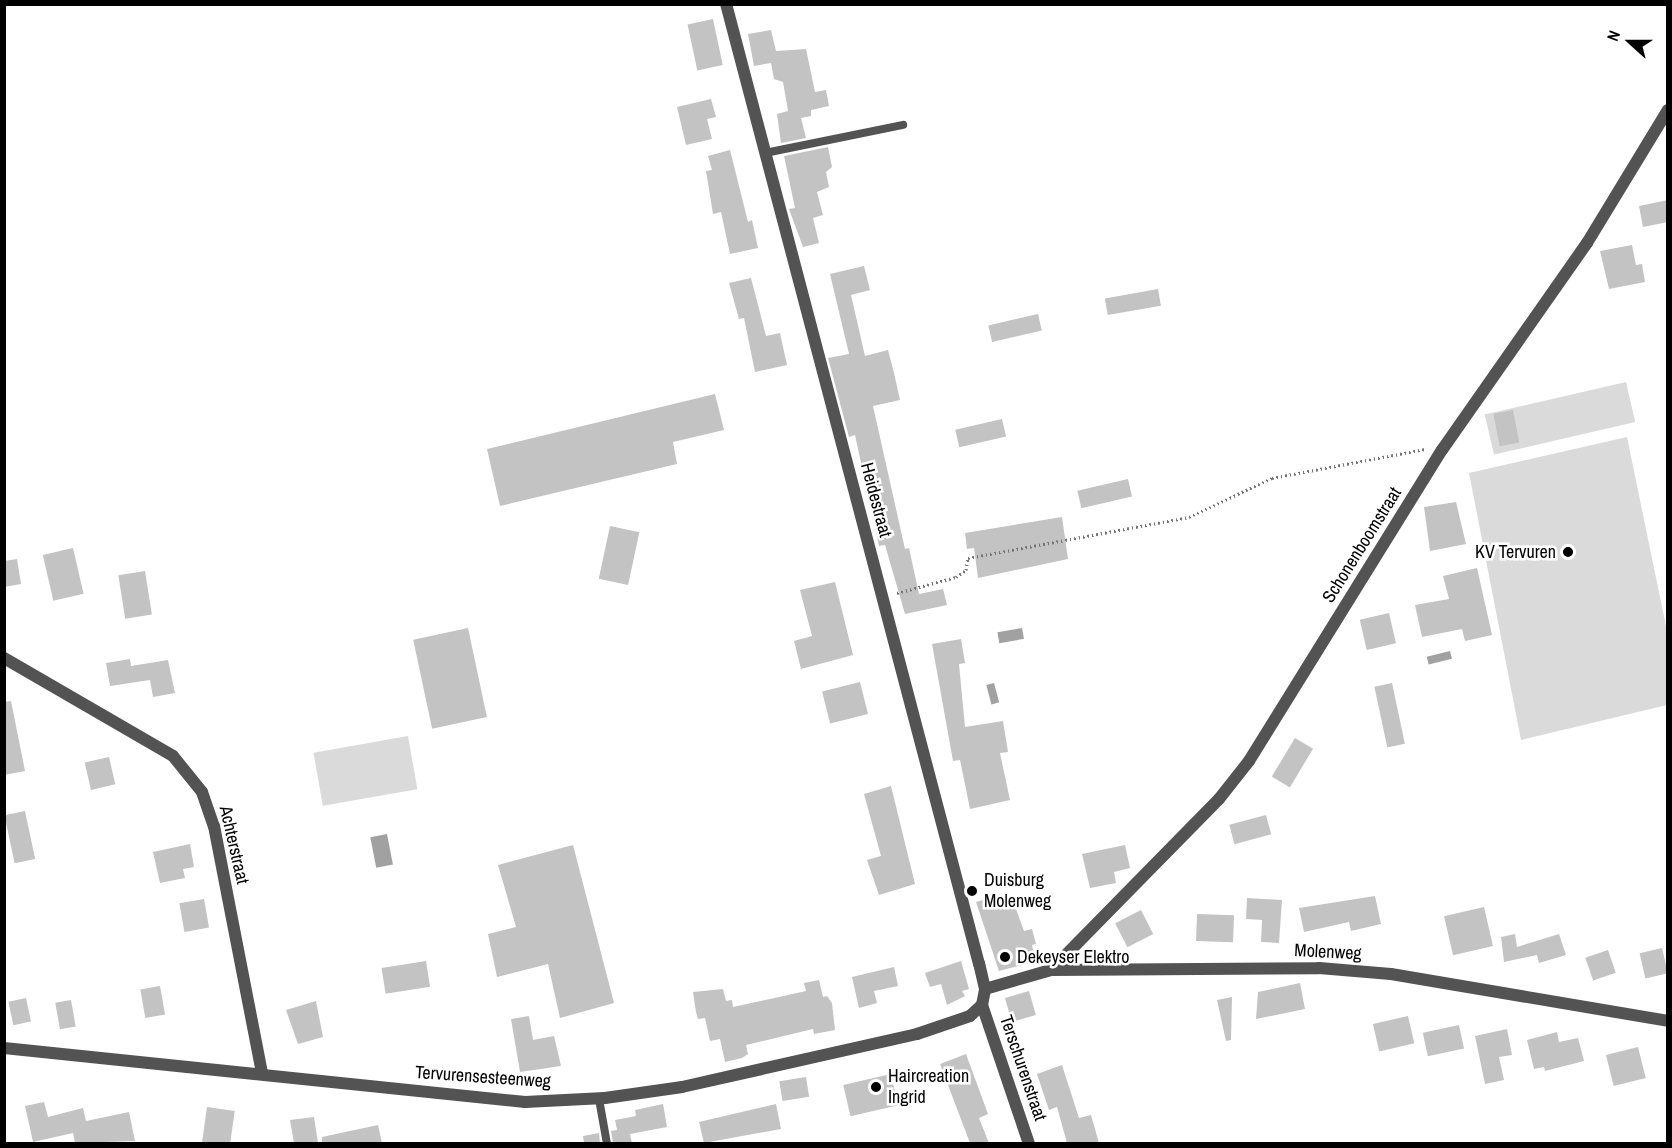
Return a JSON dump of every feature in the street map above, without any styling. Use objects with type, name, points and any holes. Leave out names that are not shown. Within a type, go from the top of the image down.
[{"type":"street","name":"Heidestraat","points":[[726,4],[985,989],[982,1005]]},
{"type":"street","name":"Schonenboomstraat","points":[[1052,970],[1219,800],[1249,761],[1442,450],[1587,243],[1668,110]]},
{"type":"street","name":"Achterstraat","points":[[4,658],[173,756],[202,792],[214,826],[262,1074]]},
{"type":"street","name":"Molenweg","points":[[985,989],[1052,970],[1245,967],[1391,974],[1668,1021]]},
{"type":"street","name":"Tervurensesteenweg","points":[[4,1048],[525,1102],[599,1099],[682,1087],[917,1034],[970,1016],[982,1005]]},
{"type":"street","name":"Terschurenstraat","points":[[982,1005],[1029,1143]]},
{"type":"lane","points":[[765,153],[903,125]]},
{"type":"lane","points":[[599,1099],[607,1143]]},
{"type":"path","points":[[883,596],[956,577],[966,570],[968,558],[1190,518],[1272,478],[1421,449],[1442,450]]},
{"type":"shaded area","points":[[1626,382],[1635,422],[1494,455],[1485,415]]},
{"type":"shaded area","name":"KV Tervuren","points":[[1627,437],[1667,631],[1667,705],[1521,740],[1469,473]]},
{"type":"shaded area","points":[[1022,628],[1024,639],[999,643],[997,632]]},
{"type":"shaded area","points":[[1450,651],[1452,659],[1429,665],[1427,657]]},
{"type":"shaded area","points":[[994,683],[999,702],[991,704],[986,685]]},
{"type":"shaded area","points":[[408,736],[417,789],[323,806],[313,753]]},
{"type":"shaded area","points":[[387,834],[393,864],[376,868],[370,837]]},
{"type":"building","points":[[713,19],[723,65],[697,70],[688,24]]},
{"type":"building","points":[[771,30],[776,51],[806,49],[815,92],[826,90],[829,106],[811,110],[811,116],[801,118],[806,138],[781,143],[777,114],[788,111],[783,82],[774,79],[771,63],[754,66],[748,34]]},
{"type":"building","points":[[711,99],[716,117],[707,119],[712,139],[686,145],[677,107]]},
{"type":"building","points":[[828,147],[832,167],[826,172],[829,187],[817,192],[823,215],[813,218],[819,243],[803,247],[789,209],[795,208],[784,156]]},
{"type":"building","points":[[730,150],[748,222],[752,220],[758,248],[730,254],[721,212],[713,214],[706,171],[712,170],[708,156]]},
{"type":"building","points":[[1668,200],[1668,222],[1643,227],[1639,206]]},
{"type":"building","points":[[1632,245],[1636,265],[1642,264],[1645,282],[1609,289],[1600,251]]},
{"type":"building","points":[[864,266],[870,290],[851,295],[865,356],[888,350],[900,400],[873,406],[905,549],[909,548],[919,594],[943,589],[947,605],[905,614],[885,545],[879,546],[855,435],[849,437],[828,358],[849,354],[830,274]]},
{"type":"building","points":[[751,278],[766,336],[780,333],[787,365],[755,372],[744,318],[739,319],[729,283]]},
{"type":"building","points":[[1158,289],[1161,306],[1108,315],[1105,298]]},
{"type":"building","points":[[1038,314],[1042,331],[992,342],[988,325]]},
{"type":"building","points":[[715,394],[724,430],[673,442],[677,464],[500,506],[487,449]]},
{"type":"building","points":[[1513,410],[1519,442],[1500,446],[1493,414]]},
{"type":"building","points":[[1002,419],[1006,437],[959,447],[955,430]]},
{"type":"building","points":[[1128,479],[1132,497],[1081,508],[1077,491]]},
{"type":"building","points":[[1456,502],[1466,544],[1430,551],[1424,507]]},
{"type":"building","points":[[1062,517],[1068,559],[978,578],[974,548],[967,549],[965,533]]},
{"type":"building","points":[[610,526],[639,532],[628,585],[599,579]]},
{"type":"building","points":[[73,548],[84,594],[53,601],[43,555]]},
{"type":"building","points":[[17,559],[21,584],[4,587],[4,561]]},
{"type":"building","points":[[1477,568],[1492,635],[1465,641],[1462,629],[1422,637],[1415,605],[1449,599],[1443,576]]},
{"type":"building","points":[[145,571],[152,614],[125,619],[118,575]]},
{"type":"building","points":[[835,582],[853,655],[801,669],[794,641],[812,636],[800,590]]},
{"type":"building","points":[[1389,613],[1396,643],[1367,650],[1360,620]]},
{"type":"building","points":[[468,628],[487,717],[432,729],[413,640]]},
{"type":"building","points":[[961,639],[965,663],[959,664],[965,727],[1003,721],[1008,752],[1000,753],[1010,800],[970,809],[960,760],[953,761],[932,644]]},
{"type":"building","points":[[130,659],[131,666],[168,660],[175,693],[153,697],[150,680],[110,686],[106,663]]},
{"type":"building","points":[[860,682],[868,714],[830,723],[822,691]]},
{"type":"building","points":[[1392,683],[1405,744],[1387,747],[1374,687]]},
{"type":"building","points":[[11,701],[25,771],[4,775],[4,702]]},
{"type":"building","points":[[1295,738],[1313,749],[1290,787],[1272,777]]},
{"type":"building","points":[[109,757],[115,784],[91,790],[85,763]]},
{"type":"building","points":[[891,786],[915,884],[879,895],[867,860],[881,856],[864,794]]},
{"type":"building","points":[[25,811],[35,859],[15,863],[4,815]]},
{"type":"building","points":[[1266,815],[1271,834],[1234,844],[1229,825]]},
{"type":"building","points":[[190,844],[194,867],[183,869],[185,878],[160,883],[153,852]]},
{"type":"building","points":[[573,845],[614,1003],[560,1018],[548,964],[497,977],[488,934],[516,927],[498,865]]},
{"type":"building","points":[[1125,845],[1130,868],[1114,872],[1116,883],[1090,888],[1082,854]]},
{"type":"building","points":[[996,896],[998,902],[1012,898],[1024,931],[1032,929],[1036,944],[1032,945],[1034,954],[1029,956],[1030,963],[999,971],[976,902]]},
{"type":"building","points":[[1375,896],[1381,924],[1351,931],[1349,922],[1304,932],[1299,908]]},
{"type":"building","points":[[1247,898],[1282,900],[1279,943],[1261,942],[1262,920],[1246,919]]},
{"type":"building","points":[[204,899],[209,928],[184,932],[179,903]]},
{"type":"building","points":[[1484,907],[1493,946],[1453,955],[1444,916]]},
{"type":"building","points":[[1141,910],[1153,934],[1127,947],[1115,923]]},
{"type":"building","points":[[1197,914],[1234,915],[1233,942],[1196,941]]},
{"type":"building","points":[[1515,934],[1517,947],[1559,934],[1566,955],[1539,963],[1537,955],[1504,962],[1501,937]]},
{"type":"building","points":[[1662,948],[1668,973],[1645,979],[1640,953]]},
{"type":"building","points":[[1608,950],[1616,973],[1593,981],[1585,958]]},
{"type":"building","points":[[426,961],[430,987],[386,994],[382,968]]},
{"type":"building","points":[[961,961],[969,989],[962,991],[965,996],[947,1005],[941,984],[930,987],[925,973]]},
{"type":"building","points":[[894,967],[898,986],[874,991],[877,1003],[859,1008],[852,977]]},
{"type":"building","points":[[819,980],[823,997],[827,996],[832,1003],[835,1030],[814,1034],[813,1029],[746,1045],[748,1054],[742,1058],[725,1062],[720,1039],[710,1041],[705,1018],[698,1019],[693,992],[723,989],[726,1001],[732,1000],[733,1007],[806,991],[804,983]]},
{"type":"building","points":[[1300,983],[1305,1009],[1256,1019],[1258,992]]},
{"type":"building","points":[[160,986],[165,1015],[145,1018],[140,989]]},
{"type":"building","points":[[1029,991],[1036,1015],[1012,1022],[1005,998]]},
{"type":"building","points":[[1232,997],[1231,1040],[1226,1041],[1217,1000]]},
{"type":"building","points":[[26,998],[31,1021],[13,1025],[8,1002]]},
{"type":"building","points":[[71,1000],[76,1027],[60,1029],[55,1003]]},
{"type":"building","points":[[316,1001],[323,1037],[298,1044],[286,1010]]},
{"type":"building","points":[[529,1016],[533,1040],[554,1036],[561,1066],[520,1072],[511,1019]]},
{"type":"building","points":[[1408,1016],[1414,1043],[1379,1051],[1373,1024]]},
{"type":"building","points":[[1459,1025],[1464,1048],[1428,1056],[1423,1033]]},
{"type":"building","points":[[1507,1029],[1512,1055],[1499,1057],[1504,1080],[1485,1084],[1475,1036]]},
{"type":"building","points":[[1557,1032],[1559,1042],[1578,1038],[1584,1061],[1545,1071],[1544,1067],[1534,1069],[1527,1040]]},
{"type":"building","points":[[1638,1047],[1646,1078],[1614,1086],[1606,1055]]},
{"type":"building","points":[[966,1054],[988,1114],[979,1118],[989,1143],[970,1143],[940,1064]]},
{"type":"building","points":[[1062,1065],[1079,1118],[1091,1115],[1099,1143],[1067,1143],[1057,1107],[1049,1110],[1037,1074]]},
{"type":"building","points":[[891,1074],[898,1105],[850,1116],[843,1085]]},
{"type":"building","points":[[806,1077],[809,1097],[782,1101],[779,1081]]},
{"type":"building","points":[[44,1102],[48,1117],[83,1108],[86,1121],[129,1112],[135,1141],[75,1143],[73,1133],[33,1142],[25,1106]]},
{"type":"building","points":[[663,1104],[667,1127],[630,1134],[632,1143],[613,1143],[611,1131],[617,1130],[615,1120],[636,1116],[635,1110]]},
{"type":"building","points":[[776,1104],[781,1129],[704,1143],[699,1122]]},
{"type":"building","points":[[207,1107],[235,1111],[230,1144],[202,1143]]},
{"type":"building","points":[[314,1117],[318,1143],[294,1143],[290,1120]]},
{"type":"building","points":[[378,1125],[382,1143],[322,1143],[322,1137]]},
{"type":"building","points":[[599,1133],[600,1143],[584,1143],[583,1136]]},
{"type":"place","name":"KV Tervuren","points":[[1568,552]]},
{"type":"place","name":"Duisburg Molenweg","points":[[972,891]]},
{"type":"place","name":"Dekeyser Elektro","points":[[1005,957]]},
{"type":"place","name":"Haircreation Ingrid","points":[[876,1087]]}]
